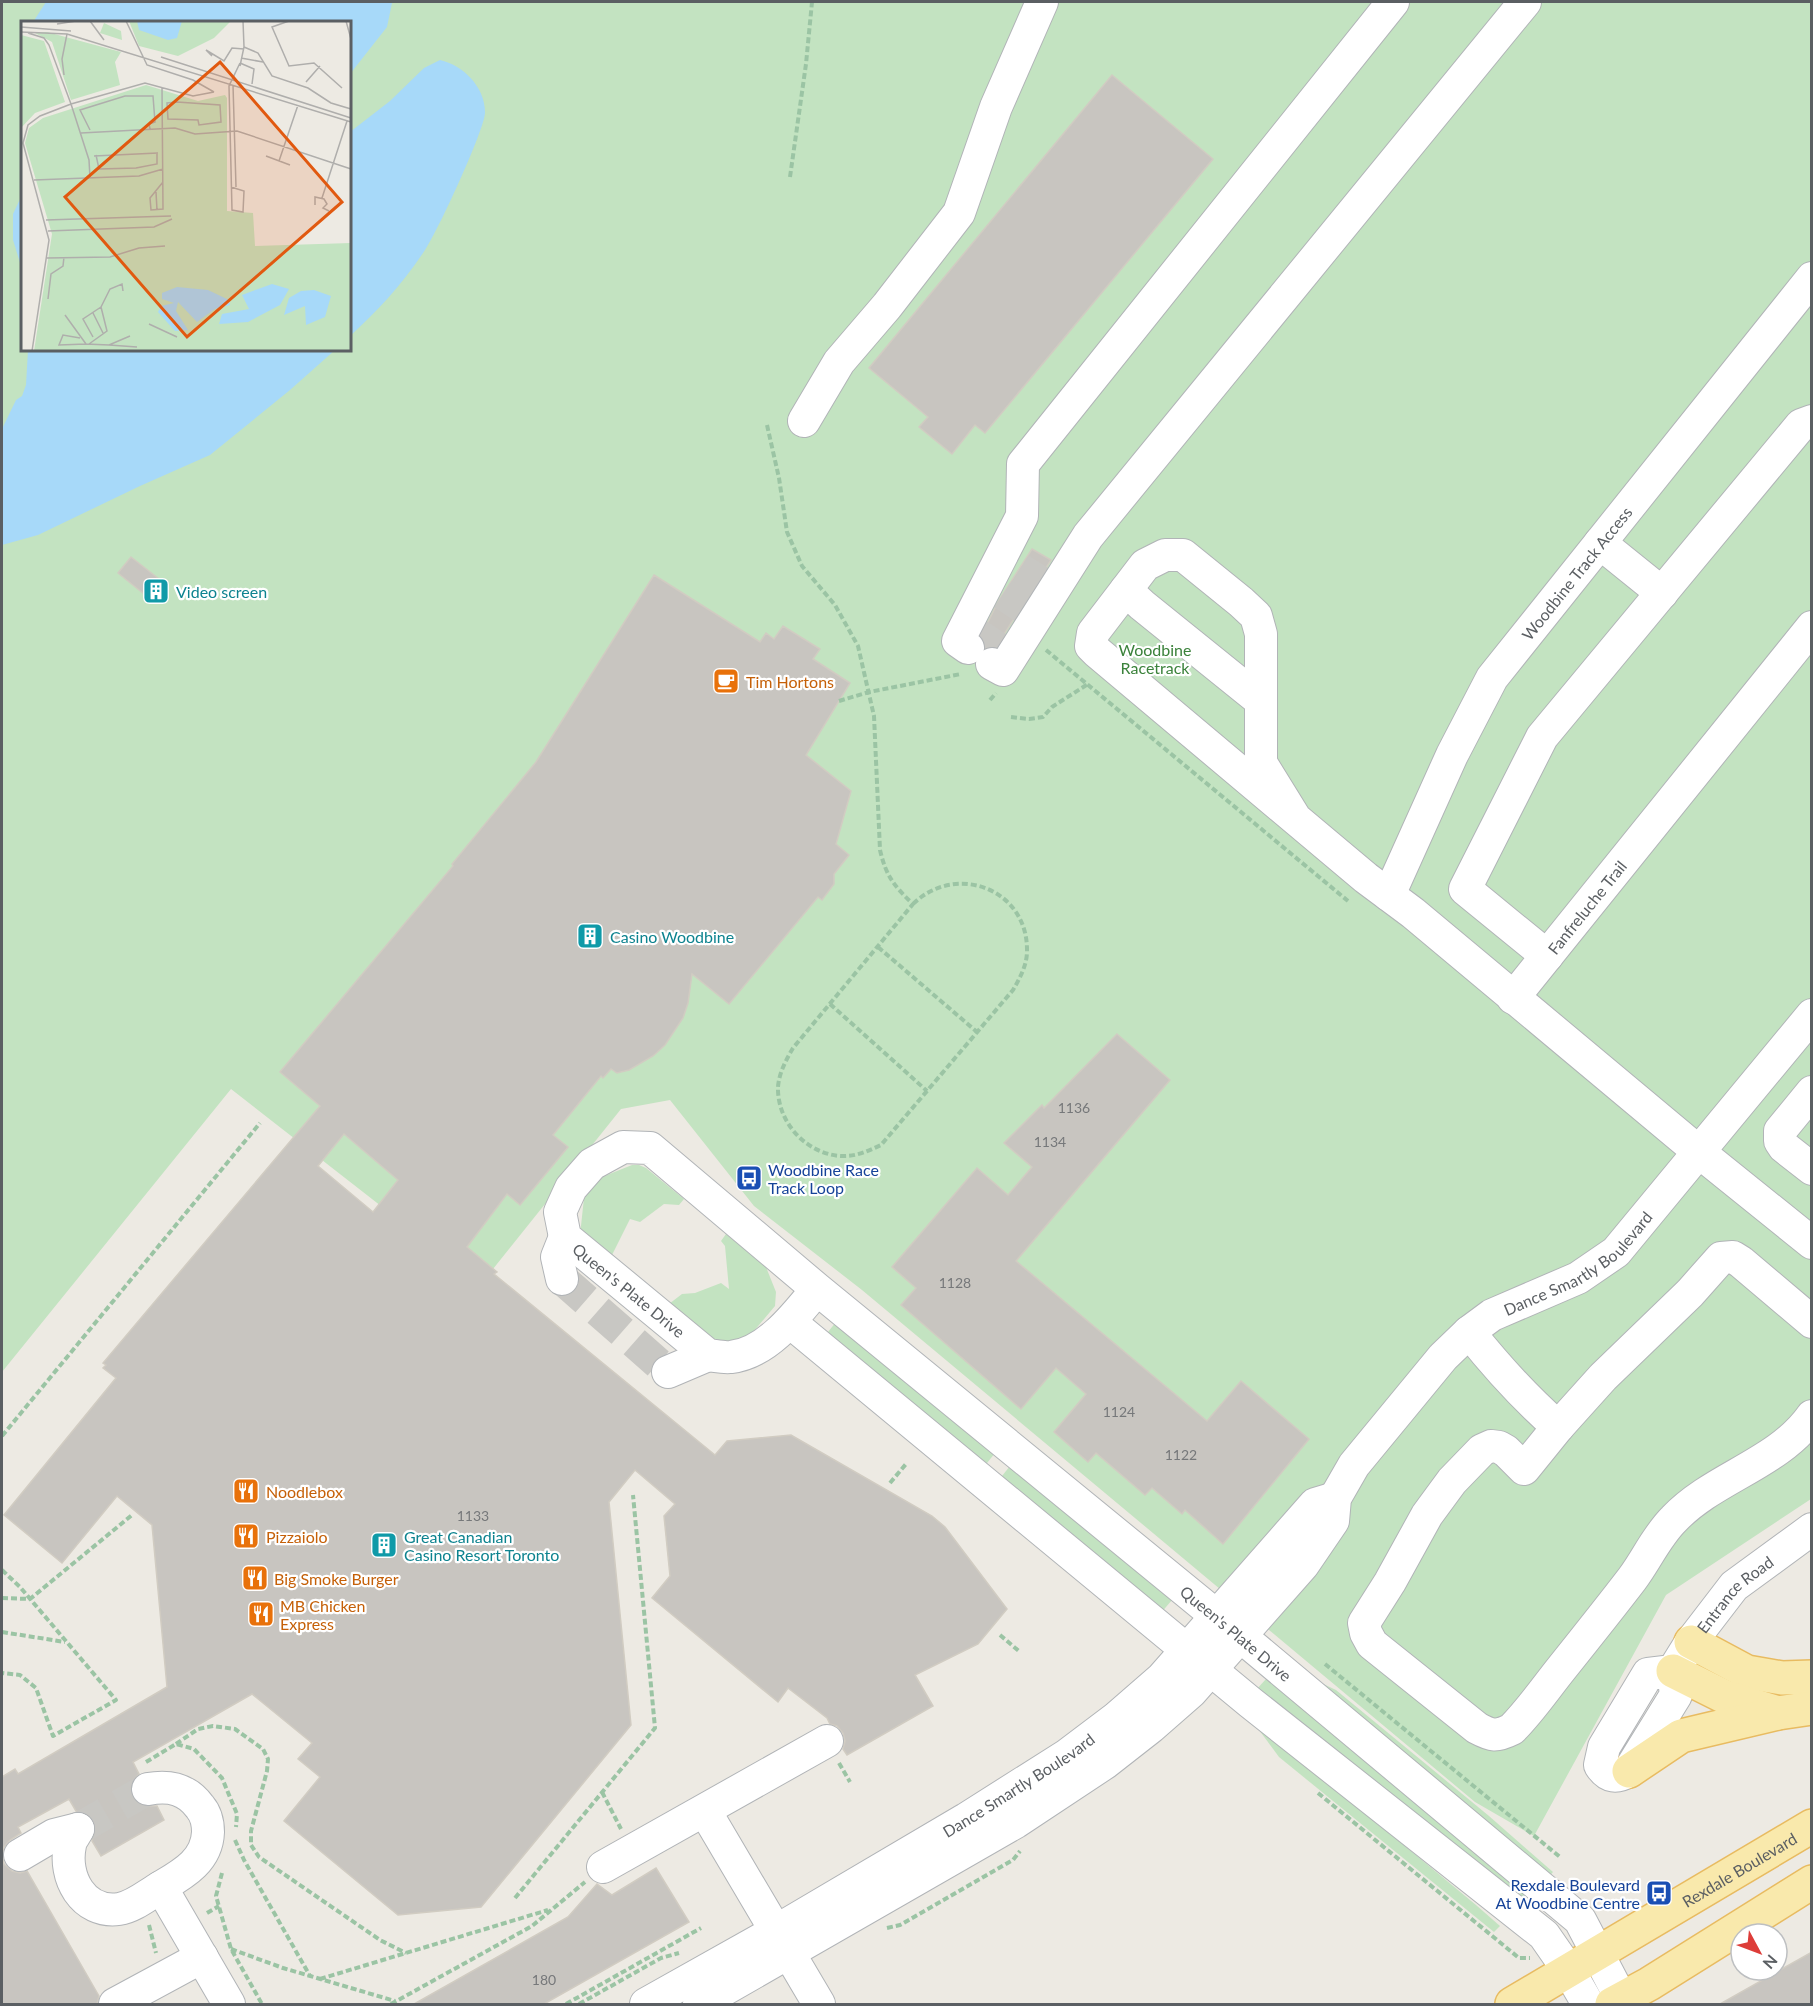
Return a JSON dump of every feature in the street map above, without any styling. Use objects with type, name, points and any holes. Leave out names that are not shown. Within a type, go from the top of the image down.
[{"type":"main road","points":[[1691,1642],[1747,1672],[1782,1678],[1812,1677]]},
{"type":"main road","points":[[1673,1671],[1725,1697],[1778,1713]]},
{"type":"main road","points":[[1629,1771],[1681,1736],[1778,1713],[1812,1708]]},
{"type":"main road","name":"Rexdale Boulevard","points":[[1512,2004],[1812,1826]]},
{"type":"main road","points":[[1619,2003],[1812,1882]]},
{"type":"street","points":[[804,421],[839,362],[887,306],[959,213],[996,107],[1042,2]]},
{"type":"street","points":[[1010,613],[1022,516],[1023,464],[1394,2]]},
{"type":"street","points":[[1010,613],[1088,536],[1525,2]]},
{"type":"street","name":"Woodbine Track Access","points":[[1389,895],[1452,755],[1492,678],[1600,543],[1806,299]]},
{"type":"street","points":[[1547,956],[1465,889],[1542,737],[1801,425],[1812,421]]},
{"type":"street","points":[[1600,543],[1662,593]]},
{"type":"street","points":[[1295,818],[1261,763],[1261,634],[1256,616],[1183,555],[1165,555],[1145,565],[1093,633],[1091,646],[1295,818],[1812,1243]]},
{"type":"street","points":[[1126,590],[1261,701]]},
{"type":"street","name":"Fanfreluche Trail","points":[[1513,998],[1812,627]]},
{"type":"street","name":"Dance Smartly Boulevard","points":[[646,2004],[783,1942],[1016,1822],[1105,1763],[1191,1692],[1308,1558],[1333,1521],[1335,1498],[1354,1466],[1443,1357],[1469,1332],[1492,1315],[1578,1278],[1617,1252],[1812,1015]]},
{"type":"street","points":[[1774,1061],[1812,1092],[1780,1131],[1780,1141],[1785,1147],[1812,1169]]},
{"type":"street","name":"Queen's Plate Drive","points":[[708,1355],[565,1237],[560,1212],[571,1188],[592,1164],[623,1147],[650,1148],[817,1289],[1216,1616],[1580,1920],[1598,1954],[1619,2003]]},
{"type":"street","points":[[562,1279],[557,1257],[565,1237]]},
{"type":"street","points":[[1812,1322],[1733,1257],[1721,1258],[1690,1293],[1603,1377],[1524,1469],[1506,1451],[1491,1446],[1482,1450],[1452,1481],[1427,1515],[1364,1623],[1366,1633],[1372,1644],[1477,1728],[1491,1735],[1512,1729],[1634,1577],[1652,1546],[1672,1521],[1686,1508],[1726,1480],[1778,1449],[1795,1436],[1812,1416]]},
{"type":"street","points":[[668,1372],[708,1355],[729,1358],[752,1353],[790,1322],[817,1289]]},
{"type":"street","points":[[790,1322],[1211,1669],[1544,1935],[1588,2004]]},
{"type":"street","points":[[1469,1332],[1499,1370],[1558,1427]]},
{"type":"street","name":"Dance Smartly Boulevard","points":[[699,2004],[783,1942],[966,1819],[1067,1755],[1116,1718],[1159,1681],[1315,1504],[1335,1498]]},
{"type":"street","name":"Entrance Road","points":[[1673,1671],[1691,1642],[1734,1586],[1812,1529]]},
{"type":"street","points":[[1629,1771],[1620,1776],[1611,1776],[1604,1771],[1600,1765],[1600,1759],[1604,1747],[1648,1674],[1673,1671]]},
{"type":"street","points":[[603,1868],[705,1811],[832,1750]]},
{"type":"street","points":[[20,1855],[54,1835],[78,1829],[70,1844],[69,1874],[74,1887],[83,1898],[94,1905],[108,1909],[122,1908],[192,1867],[202,1855],[207,1840],[208,1825],[203,1810],[193,1797],[179,1789],[164,1786],[148,1789]]},
{"type":"street","points":[[705,1811],[819,2004]]},
{"type":"street","points":[[158,1889],[229,2004]]},
{"type":"street","points":[[114,2004],[202,1957]]},
{"type":"path","points":[[790,177],[812,2]]},
{"type":"path","points":[[767,425],[779,478],[787,532],[802,566],[835,605],[858,646],[874,716],[880,850],[885,869],[894,886],[913,904]]},
{"type":"path","points":[[1010,613],[1088,684],[1348,901]]},
{"type":"path","points":[[839,701],[869,692],[954,676],[1010,613]]},
{"type":"path","points":[[990,700],[1010,613]]},
{"type":"path","points":[[1011,717],[1029,719],[1043,717],[1052,707],[1088,684]]},
{"type":"path","points":[[963,882],[983,886],[1002,896],[1016,911],[1025,930],[1027,951],[1023,971],[1013,990],[881,1145],[862,1154],[841,1156],[821,1152],[803,1142],[784,1117],[780,1107],[778,1087],[783,1066],[793,1048],[913,904],[923,894],[942,885],[963,882]]},
{"type":"path","points":[[878,947],[977,1032]]},
{"type":"path","points":[[830,1004],[927,1091]]},
{"type":"path","points":[[2,1436],[260,1123]]},
{"type":"path","points":[[890,1483],[906,1464]]},
{"type":"path","points":[[515,1898],[655,1728],[633,1495]]},
{"type":"path","points":[[2,1598],[30,1599],[132,1515]]},
{"type":"path","points":[[2,1570],[30,1599],[116,1700],[53,1736],[36,1688],[20,1675],[2,1673]]},
{"type":"path","points":[[2,1632],[66,1642]]},
{"type":"path","points":[[1000,1635],[1020,1652]]},
{"type":"path","points":[[1325,1664],[1560,1857]]},
{"type":"path","points":[[176,1744],[198,1730],[213,1726],[235,1729],[262,1749],[268,1759],[267,1771],[251,1831],[251,1845],[259,1857],[380,1940],[406,1953]]},
{"type":"path","points":[[832,1750],[850,1782]]},
{"type":"path","points":[[602,1792],[616,1819]]},
{"type":"path","points":[[227,1830],[236,1830]]},
{"type":"path","points":[[244,1860],[310,1976]]},
{"type":"path","points":[[224,1865],[216,1896],[231,1949],[262,2004]]},
{"type":"path","points":[[390,2004],[532,1926],[603,1868]]},
{"type":"path","points":[[201,1916],[219,1906]]},
{"type":"path","points":[[320,1979],[552,1909]]},
{"type":"path","points":[[566,2004],[701,1928]]},
{"type":"path","points":[[231,1949],[310,1976],[396,2001]]},
{"type":"path","points":[[579,2004],[661,1958],[690,1951]]},
{"type":"green space","name":"Woodbine Racetrack","points":[[2,2],[1811,2],[1811,1499],[1666,1595],[1534,1836],[1475,1802],[862,1290],[754,1206],[670,1100],[621,1109],[481,1284],[231,1089],[2,1372]]},
{"type":"green space","points":[[632,1165],[646,1168],[684,1199],[679,1205],[664,1204],[640,1222],[630,1219],[609,1261],[580,1235],[584,1198],[602,1177]]},
{"type":"green space","points":[[726,1234],[766,1267],[776,1292],[775,1306],[748,1338],[715,1344],[665,1307],[682,1294],[695,1293],[721,1283],[729,1289],[725,1246],[721,1241]]},
{"type":"green space","points":[[836,1322],[995,1453],[983,1468],[824,1337]]},
{"type":"green space","points":[[1010,1466],[1172,1600],[1160,1614],[998,1481]]},
{"type":"green space","points":[[1304,1675],[1336,1690],[1553,1872],[1545,1881]]},
{"type":"green space","points":[[1266,1679],[1269,1679],[1528,1897],[1523,1903],[1256,1690]]},
{"type":"green space","points":[[1258,1724],[1500,1926],[1494,1932],[1279,1757],[1256,1726]]},
{"type":"water","points":[[46,2],[392,3],[387,27],[351,73],[351,21],[35,21]]},
{"type":"water","points":[[440,60],[457,67],[471,78],[484,103],[483,122],[460,181],[425,250],[390,296],[351,335],[351,131],[390,101],[424,68]]},
{"type":"water","points":[[21,197],[21,266],[13,240],[13,214]]},
{"type":"water","points":[[28,351],[334,351],[210,455],[38,535],[2,545],[2,429],[26,385]]},
{"type":"building","points":[[1112,75],[1213,159],[985,433],[975,425],[952,454],[919,427],[928,417],[869,368]]},
{"type":"building","points":[[1032,549],[1051,560],[996,647],[986,648],[981,636],[999,600]]},
{"type":"building","points":[[131,557],[168,586],[154,602],[118,573]]},
{"type":"building","name":"Great Canadian Casino Resort Toronto","points":[[654,575],[760,642],[766,633],[774,639],[783,626],[820,649],[813,659],[850,683],[806,755],[851,791],[836,844],[849,855],[834,874],[834,884],[822,900],[818,897],[729,1004],[692,974],[688,1003],[683,1018],[665,1045],[653,1056],[629,1070],[617,1073],[611,1069],[603,1078],[601,1076],[553,1135],[568,1147],[520,1205],[507,1194],[467,1247],[497,1272],[494,1274],[715,1455],[727,1441],[791,1435],[932,1516],[945,1527],[1007,1609],[978,1644],[915,1675],[933,1706],[847,1755],[843,1749],[845,1741],[843,1733],[837,1726],[830,1724],[827,1718],[788,1688],[778,1702],[652,1598],[670,1576],[664,1516],[675,1504],[635,1470],[609,1502],[631,1725],[481,1907],[398,1915],[284,1821],[320,1777],[298,1759],[312,1743],[252,1694],[133,1762],[139,1774],[131,1783],[130,1792],[134,1800],[142,1806],[157,1806],[164,1820],[101,1856],[92,1841],[96,1828],[93,1819],[85,1813],[76,1811],[69,1799],[18,1827],[21,1833],[4,1847],[2,1855],[2,1777],[15,1769],[18,1774],[167,1687],[152,1525],[117,1496],[62,1563],[4,1515],[116,1378],[103,1368],[106,1365],[103,1363],[320,1106],[280,1072],[453,866],[452,864],[536,762]],"holes":[[[344,1134],[398,1180],[373,1212],[318,1166]]]},
{"type":"building","points":[[1117,1034],[1170,1080],[1016,1261],[1207,1421],[1241,1381],[1309,1439],[1223,1544],[1185,1510],[1182,1514],[1152,1488],[1145,1495],[1096,1453],[1088,1462],[1054,1432],[1086,1394],[1056,1368],[1021,1409],[901,1305],[916,1288],[892,1267],[977,1168],[1008,1195],[1032,1167],[1004,1143],[1042,1105],[1044,1108]]},
{"type":"building","points":[[2,1855],[4,1864],[12,1871],[20,1873],[27,1871],[99,1996],[97,2004],[2,2004]]},
{"type":"building","points":[[656,1868],[689,1922],[544,2004],[414,2004],[568,1917],[597,1884],[612,1895]]},
{"type":"building","points":[[1812,1952],[1812,2004],[1720,2004],[1759,1982],[1789,1982],[1789,1965]]},
{"type":"tunnel","points":[[1020,569],[1044,584]]},
{"type":"tunnel","points":[[1003,594],[1027,610]]},
{"type":"tunnel","points":[[977,634],[1001,650]]},
{"type":"tunnel","points":[[562,1279],[668,1372]]},
{"type":"tunnel","points":[[78,1829],[148,1789]]},
{"type":"place","name":"Video screen","points":[[156,591]]},
{"type":"place","name":"Tim Hortons","points":[[726,681]]},
{"type":"place","name":"Casino Woodbine","points":[[590,936]]},
{"type":"place","name":"Woodbine Race Track Loop","points":[[749,1178]]},
{"type":"place","name":"Noodlebox","points":[[246,1491]]},
{"type":"place","name":"Pizzaiolo","points":[[246,1536]]},
{"type":"place","name":"Great Canadian Casino Resort Toronto","points":[[384,1545]]},
{"type":"place","name":"Big Smoke Burger","points":[[255,1578]]},
{"type":"place","name":"MB Chicken Express","points":[[261,1614]]},
{"type":"place","name":"Rexdale Boulevard At Woodbine Centre","points":[[1659,1893]]}]
